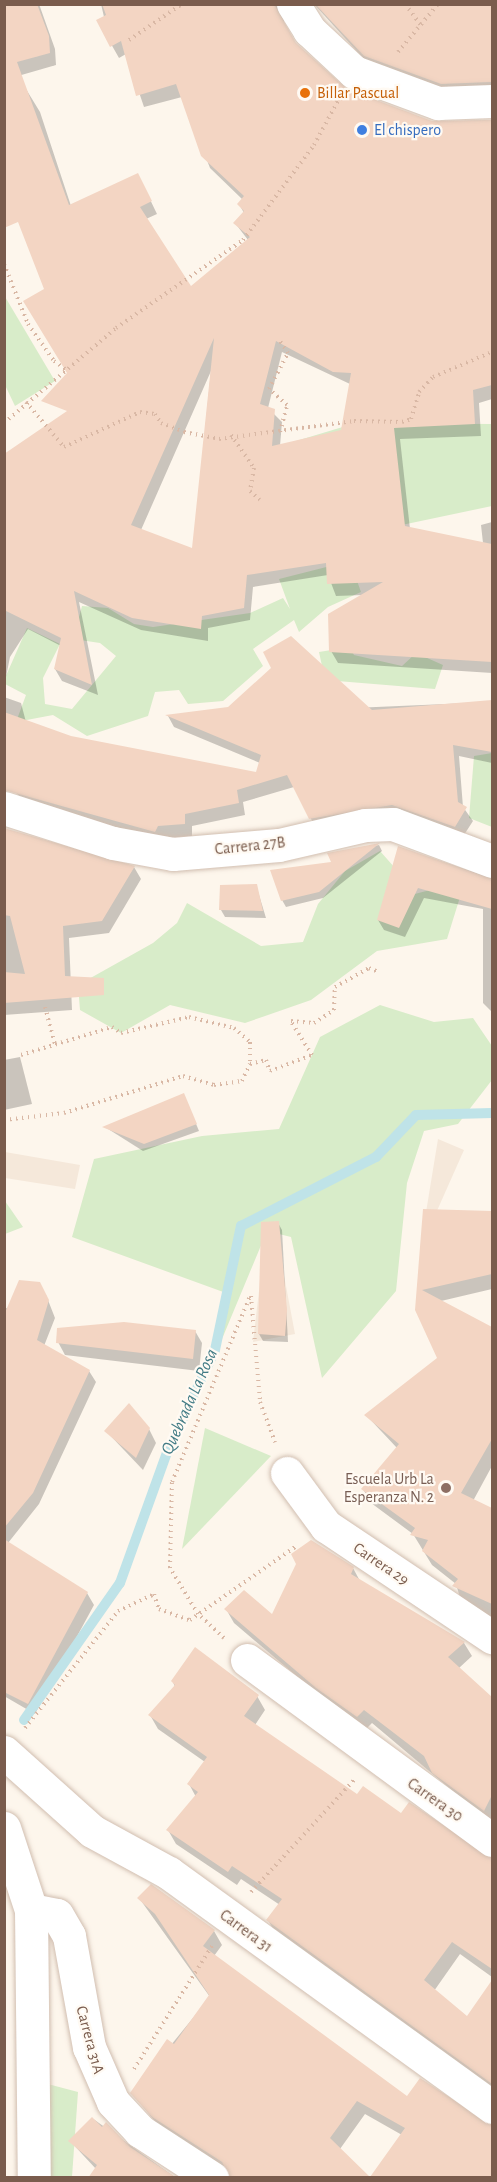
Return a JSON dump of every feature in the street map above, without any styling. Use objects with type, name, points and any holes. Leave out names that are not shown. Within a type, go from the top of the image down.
[{"type":"street","points":[[293,4],[309,30],[364,76],[438,103],[492,102]]},
{"type":"street","name":"Carrera 27B","points":[[4,808],[113,843],[173,854],[279,845],[364,825],[393,824],[492,861]]},
{"type":"street","name":"Carrera 29","points":[[287,1473],[326,1526],[492,1637]]},
{"type":"street","name":"Carrera 30","points":[[247,1660],[378,1760],[492,1840]]},
{"type":"street","name":"Carrera 31","points":[[11,1757],[92,1831],[169,1873],[492,2107]]},
{"type":"street","points":[[4,1828],[31,1910],[34,2178]]},
{"type":"street","name":"Carrera 31A","points":[[31,1910],[57,1915],[69,1936],[89,2047],[113,2102],[140,2131],[212,2178]]},
{"type":"path","points":[[129,40],[182,4]]},
{"type":"path","points":[[405,4],[422,25]]},
{"type":"path","points":[[4,423],[26,402],[68,371],[116,327],[243,240],[364,76],[422,25],[438,4]]},
{"type":"path","points":[[4,264],[28,324],[54,361],[68,371]]},
{"type":"path","points":[[280,341],[288,354],[269,389],[287,405],[280,432]]},
{"type":"path","points":[[26,402],[64,447],[140,412],[155,414],[161,423],[184,432],[219,439],[231,435],[280,432],[354,421],[402,422],[411,418],[419,392],[433,377],[492,352]]},
{"type":"path","points":[[231,435],[254,468],[250,491],[260,500]]},
{"type":"path","points":[[250,1064],[266,1060],[270,1071],[312,1055],[291,1021],[314,1023],[334,1010],[335,987],[369,968],[376,970]]},
{"type":"path","points":[[45,1007],[55,1044]]},
{"type":"path","points":[[4,1120],[64,1113],[183,1076],[214,1085],[242,1081],[250,1064],[250,1042],[234,1028],[189,1017],[121,1033],[112,1028],[21,1055]]},
{"type":"path","points":[[198,1614],[170,1568],[172,1482],[250,1296],[260,1402],[287,1473]]},
{"type":"path","points":[[11,1757],[26,1722],[118,1611],[154,1594],[159,1609],[190,1620],[326,1526]]},
{"type":"shaded area","points":[[438,1139],[464,1150],[420,1249]]},
{"type":"shaded area","points":[[5,1152],[80,1165],[75,1189],[5,1178]]},
{"type":"shaded area","points":[[283,1270],[295,1334],[253,1342],[261,1274]]},
{"type":"green space","points":[[4,295],[55,381],[15,406],[5,385]]},
{"type":"green space","points":[[356,423],[492,424],[492,506],[359,534],[286,444]]},
{"type":"green space","points":[[350,561],[361,592],[328,607],[299,632],[294,620],[253,649],[263,666],[223,701],[188,704],[179,690],[155,692],[148,716],[87,736],[53,715],[16,722],[26,695],[5,684],[5,678],[27,628],[60,644],[43,678],[45,704],[72,709],[116,656],[100,643],[73,639],[82,606],[108,608],[134,624],[153,627],[250,613],[283,598],[290,609],[279,579]]},
{"type":"green space","points":[[350,647],[354,655],[402,666],[416,653],[443,665],[435,689],[325,680],[319,652]]},
{"type":"green space","points":[[492,753],[492,827],[469,818],[474,756]]},
{"type":"green space","points":[[380,851],[395,868],[403,897],[465,881],[447,939],[377,951],[311,1000],[245,1023],[170,1005],[121,1033],[80,1010],[78,985],[153,943],[177,923],[187,903],[261,946],[303,942],[318,904],[345,871]]},
{"type":"green space","points":[[380,1005],[434,1022],[473,1018],[492,1046],[492,1080],[458,1124],[424,1131],[407,1183],[396,1291],[322,1378],[291,1237],[267,1231],[222,1339],[226,1293],[72,1237],[94,1159],[202,1136],[279,1129],[320,1037]]},
{"type":"green space","points":[[5,1201],[23,1227],[4,1234]]},
{"type":"green space","points":[[205,1428],[271,1456],[182,1549]]},
{"type":"green space","points":[[44,2083],[78,2092],[72,2177],[48,2177]]},
{"type":"building","points":[[4,4],[37,4],[49,36],[50,53],[17,62],[69,205],[138,173],[152,201],[140,207],[191,286],[250,237],[233,223],[244,211],[237,204],[244,196],[201,156],[176,84],[136,96],[121,41],[110,47],[96,20],[106,15],[102,4],[274,4],[296,43],[347,89],[432,121],[492,120],[492,385],[473,390],[475,424],[394,428],[405,526],[492,544],[492,662],[329,652],[328,614],[383,582],[327,584],[326,563],[247,575],[244,608],[202,616],[201,629],[132,618],[74,591],[92,685],[54,669],[61,638],[4,610],[4,454],[67,411],[41,401],[67,373],[23,301],[44,289],[18,222],[4,228]],"holes":[[[214,338],[192,548],[131,525]],[[276,341],[333,372],[351,373],[341,430],[272,446],[275,409],[260,404]]]},
{"type":"building","points":[[315,4],[492,4],[492,82],[441,84],[364,56]]},
{"type":"building","points":[[291,636],[372,710],[492,700],[492,752],[453,745],[458,802],[467,807],[455,827],[392,805],[309,819],[287,775],[237,790],[239,803],[185,814],[185,824],[158,826],[155,832],[4,790],[4,712],[71,736],[256,772],[261,755],[165,715],[228,707],[271,668],[263,652]]},
{"type":"building","points":[[4,828],[135,866],[102,921],[63,926],[65,976],[104,978],[104,995],[4,1003],[4,972],[25,974],[10,916],[4,915]]},
{"type":"building","points":[[380,843],[319,892],[281,901],[270,870],[331,862],[327,853]]},
{"type":"building","points":[[398,846],[492,879],[492,909],[418,888],[399,928],[377,920]]},
{"type":"building","points":[[257,884],[263,911],[219,910],[220,885]]},
{"type":"building","points":[[184,1093],[197,1124],[144,1144],[102,1127]]},
{"type":"building","points":[[423,1209],[492,1211],[492,1274],[422,1290],[492,1327],[492,1439],[461,1493],[492,1508],[492,1604],[452,1586],[458,1579],[422,1551],[428,1540],[410,1535],[415,1528],[361,1489],[399,1444],[364,1415],[437,1358],[415,1310]]},
{"type":"building","points":[[279,1221],[287,1310],[285,1336],[258,1334],[261,1222]]},
{"type":"building","points":[[19,1280],[40,1282],[49,1300],[37,1340],[90,1370],[33,1493],[4,1528],[4,1315]]},
{"type":"building","points":[[124,1322],[196,1330],[193,1359],[56,1343],[57,1328]]},
{"type":"building","points":[[129,1403],[150,1428],[136,1458],[104,1431]]},
{"type":"building","points":[[4,1539],[88,1592],[28,1704],[4,1692]]},
{"type":"building","points":[[311,1540],[354,1567],[351,1574],[465,1642],[448,1657],[492,1697],[492,1795],[484,1811],[432,1773],[424,1756],[364,1710],[357,1717],[316,1688],[224,1609],[244,1590],[272,1614],[296,1564],[291,1554]]},
{"type":"building","points":[[195,1647],[259,1695],[244,1716],[357,1794],[363,1786],[401,1813],[409,1802],[492,1858],[492,1969],[452,1942],[424,1980],[467,2016],[492,1980],[492,2084],[266,1920],[282,1899],[232,1866],[228,1872],[166,1830],[198,1792],[187,1784],[207,1757],[148,1715],[175,1685],[171,1681]]},
{"type":"building","points":[[151,1884],[215,1930],[203,1946],[407,2096],[420,2078],[492,2125],[492,2178],[230,2178],[222,2162],[152,2117],[130,2093],[167,2039],[174,2044],[209,1995],[155,1914],[137,1898]],"holes":[[[357,2101],[405,2128],[370,2177],[330,2138]]]},
{"type":"building","points":[[92,2117],[102,2127],[106,2122],[130,2147],[177,2178],[88,2178],[97,2165],[68,2141]]},
{"type":"waterway","name":"Quebrada La Rosa","points":[[24,1720],[120,1583],[168,1450],[215,1350],[241,1226],[376,1157],[416,1115],[492,1113]]},
{"type":"place","name":"Billar Pascual","points":[[305,93]]},
{"type":"place","name":"El chispero","points":[[362,130]]},
{"type":"place","name":"Escuela Urb La Esperanza N. 2","points":[[446,1488]]}]
